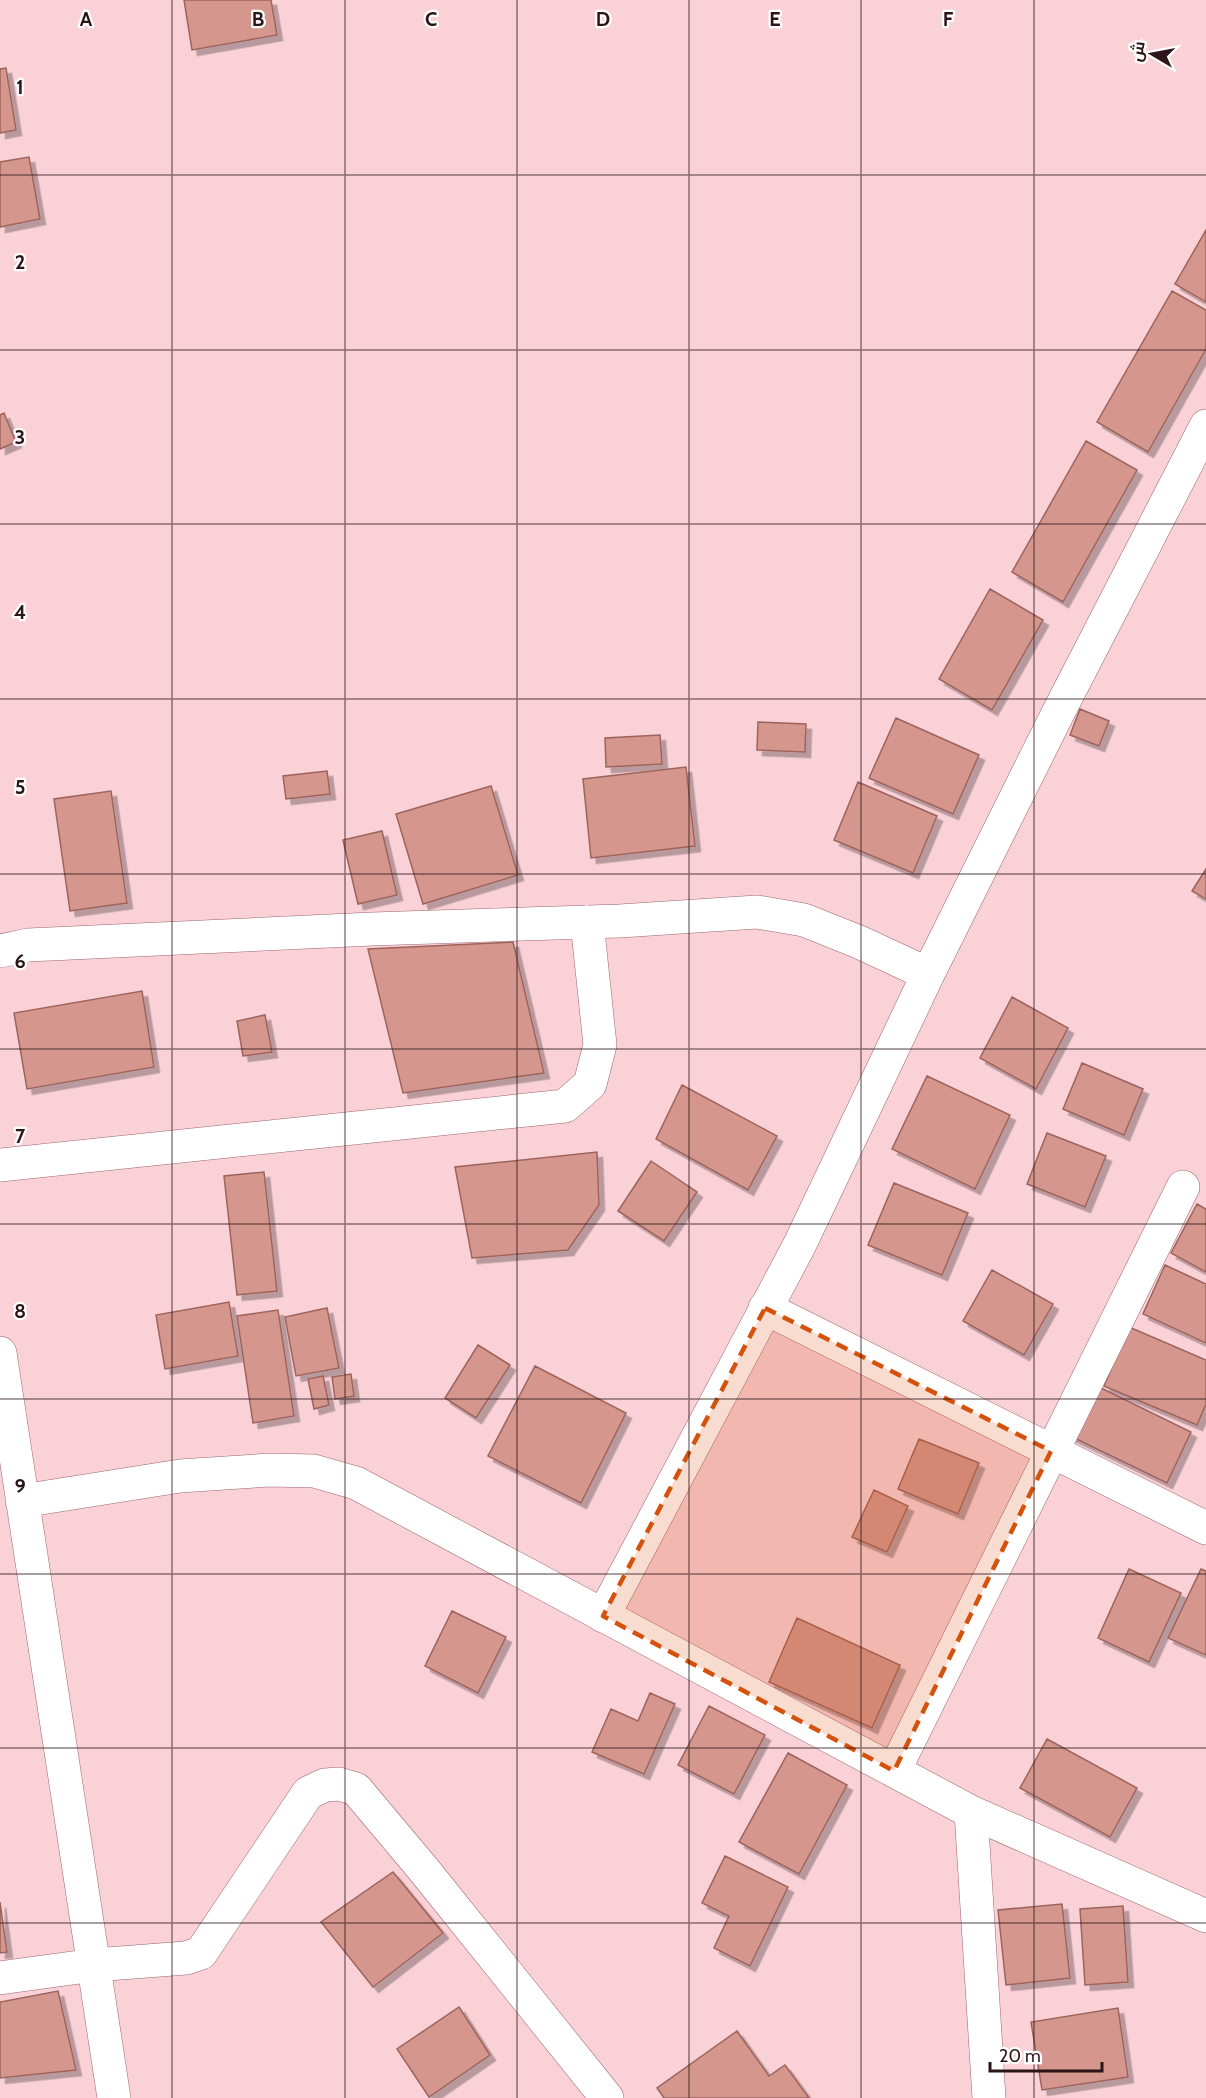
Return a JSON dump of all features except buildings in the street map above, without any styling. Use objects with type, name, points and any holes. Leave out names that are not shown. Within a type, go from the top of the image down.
[{"type":"street","points":[[603,1616],[800,1244],[928,974],[1058,713],[1206,426]]},
{"type":"street","points":[[0,951],[28,945],[372,929],[587,922],[757,912],[804,920],[928,974]]},
{"type":"street","points":[[0,1165],[566,1106],[590,1084],[600,1045],[587,922]]},
{"type":"street","points":[[894,1771],[1183,1187]]},
{"type":"street","points":[[765,1308],[1206,1528]]},
{"type":"street","points":[[0,1353],[9,1471],[22,1501],[114,2098]]},
{"type":"street","points":[[22,1501],[180,1476],[270,1470],[314,1471],[356,1483],[971,1812],[1206,1916]]},
{"type":"street","points":[[0,1978],[94,1965],[186,1958],[201,1953],[308,1793],[325,1785],[339,1784],[356,1789],[607,2098]]},
{"type":"street","points":[[971,1812],[989,2098]]},
{"type":"highlighted area","points":[[765,1308],[1051,1451],[894,1771],[603,1616]]}]
